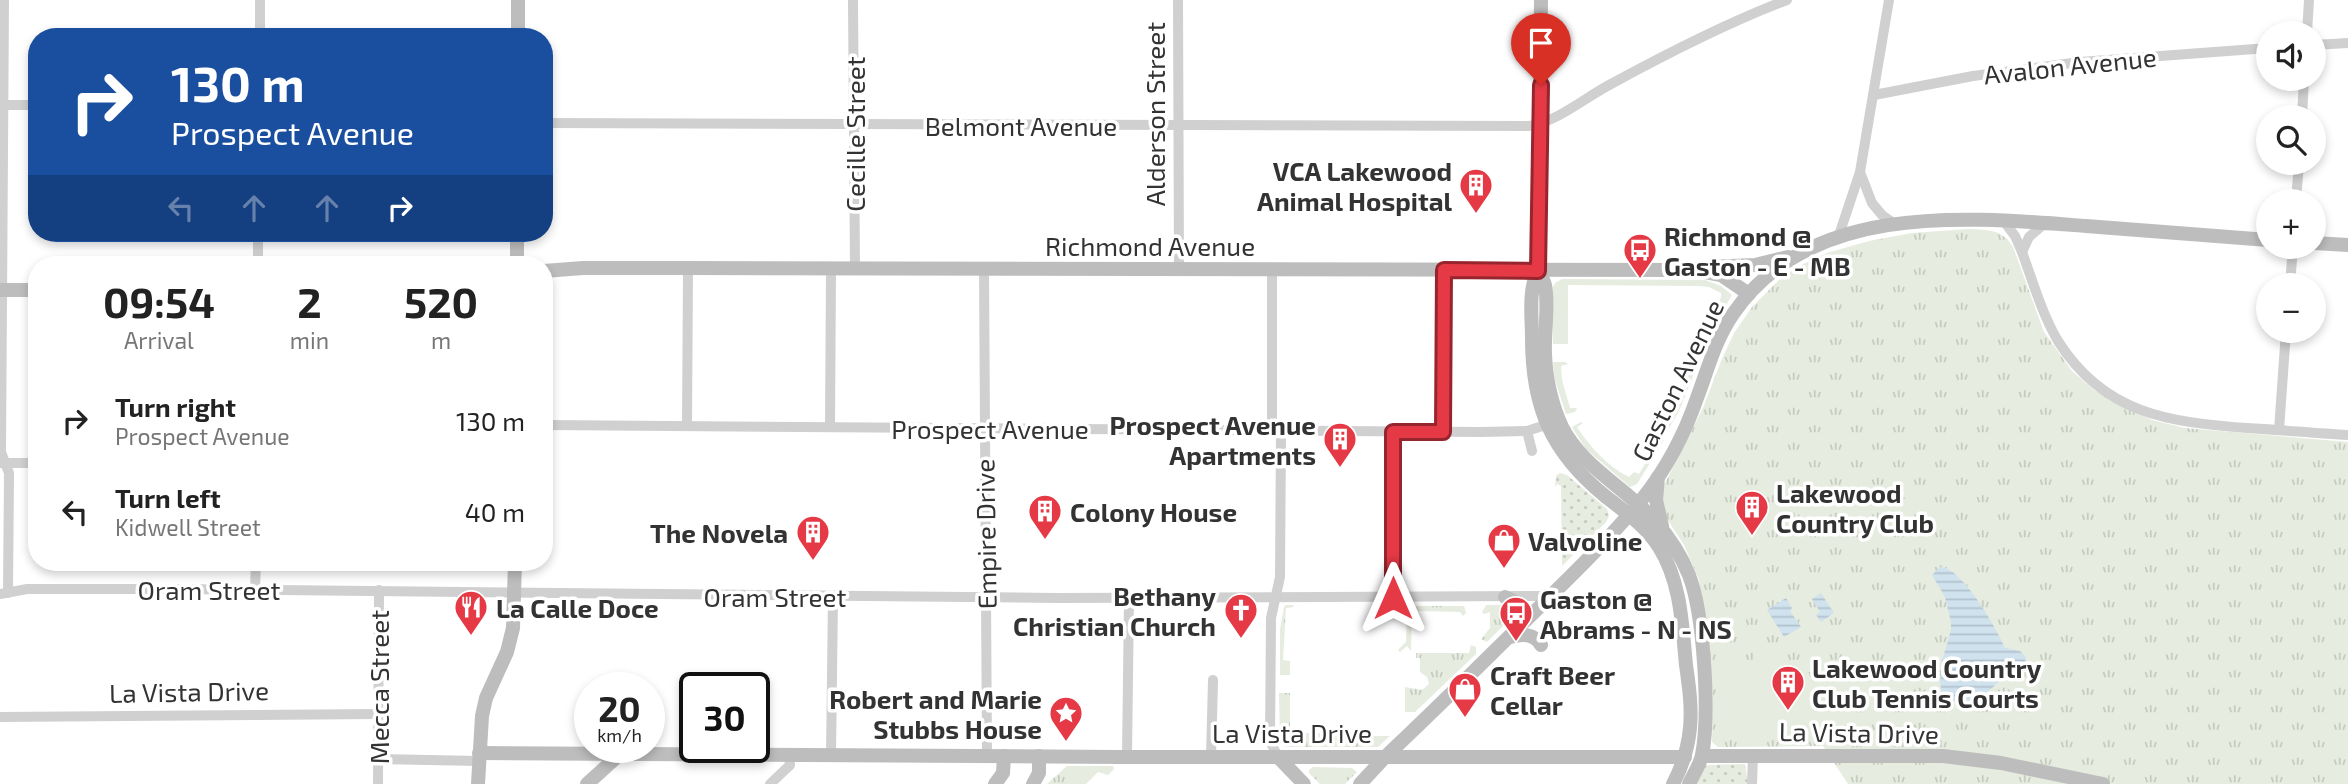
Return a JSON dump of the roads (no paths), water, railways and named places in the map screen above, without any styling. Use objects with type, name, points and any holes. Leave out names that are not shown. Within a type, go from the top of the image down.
[{"type":"street","points":[[4,0],[1,452],[3,463],[9,472],[4,594]]},
{"type":"street","points":[[260,0],[260,28]]},
{"type":"street","points":[[518,0],[518,28]]},
{"type":"street","name":"Cecille Street","points":[[852,0],[855,269]]},
{"type":"street","name":"Alderson Street","points":[[1178,0],[1179,270]]},
{"type":"street","points":[[1541,0],[1538,271],[1532,283],[1533,373],[1573,467],[1663,531],[1689,574],[1695,595],[1706,698],[1702,756],[1689,784]]},
{"type":"street","points":[[1540,124],[1676,49],[1787,0]]},
{"type":"street","points":[[1838,238],[1860,173],[1889,0]]},
{"type":"street","points":[[2308,21],[2309,0]]},
{"type":"street","points":[[2326,44],[2348,43]]},
{"type":"street","name":"Avalon Avenue","points":[[1874,95],[1973,76],[2080,62],[2256,49]]},
{"type":"street","points":[[2,105],[28,105]]},
{"type":"street","name":"Belmont Avenue","points":[[553,123],[1477,127],[1540,124]]},
{"type":"street","points":[[1860,173],[1872,203],[1882,215],[1895,224]]},
{"type":"street","name":"Gaston Avenue","points":[[1360,784],[1551,596],[1633,509],[1680,438],[1732,314],[1771,273],[1802,253],[1838,238],[1895,224],[1952,218],[2256,239]]},
{"type":"street","points":[[2003,220],[2015,236],[2040,303],[2060,343],[2080,370],[2107,392],[2140,411],[2172,421],[2348,435]]},
{"type":"street","points":[[2022,252],[2029,237],[2045,223]]},
{"type":"street","points":[[2326,244],[2348,245]]},
{"type":"street","points":[[1694,270],[1711,266],[1768,263],[1802,253]]},
{"type":"street","name":"Richmond Avenue","points":[[553,270],[583,268],[1694,270],[1721,275],[1749,294]]},
{"type":"street","points":[[687,426],[688,268]]},
{"type":"street","points":[[830,427],[831,269]]},
{"type":"street","name":"Empire Drive","points":[[984,269],[986,756]]},
{"type":"street","points":[[1272,270],[1280,577],[1271,618],[1270,741],[1278,757],[1304,784]]},
{"type":"street","points":[[1443,432],[1444,270]]},
{"type":"street","points":[[1,290],[28,290]]},
{"type":"street","points":[[2279,430],[2285,343]]},
{"type":"street","name":"Prospect Avenue","points":[[553,425],[1527,432],[1553,422]]},
{"type":"street","points":[[1393,432],[1393,598]]},
{"type":"street","points":[[1527,432],[1532,451]]},
{"type":"street","points":[[3,463],[28,463]]},
{"type":"street","points":[[1658,475],[1656,500],[1663,531]]},
{"type":"street","points":[[1633,509],[1666,560],[1676,586],[1683,631],[1691,714],[1685,757],[1673,784]]},
{"type":"street","points":[[255,589],[256,571]]},
{"type":"street","points":[[478,784],[482,716],[486,698],[507,652],[513,628],[515,571]]},
{"type":"street","name":"Oram Street","points":[[4,594],[27,589],[255,589],[1129,598],[1551,596]]},
{"type":"street","name":"Mecca Street","points":[[378,784],[379,590]]},
{"type":"street","points":[[831,755],[833,596]]},
{"type":"street","points":[[1505,597],[1522,605],[1526,621]]},
{"type":"street","points":[[1127,757],[1129,598]]},
{"type":"street","points":[[1683,631],[1699,630]]},
{"type":"street","points":[[1510,637],[1528,635],[1537,639],[1541,645]]},
{"type":"street","points":[[1211,757],[1213,680]]},
{"type":"street","name":"La Vista Drive","points":[[0,717],[378,714]]},
{"type":"street","name":"La Vista Drive","points":[[378,759],[574,754]]},
{"type":"street","name":"La Vista Drive","points":[[665,754],[1127,757],[1943,756],[2001,763],[2103,784]]},
{"type":"street","points":[[770,784],[790,765],[789,755]]},
{"type":"street","points":[[1752,784],[1754,755]]},
{"type":"street","points":[[995,784],[1003,773],[1004,756]]},
{"type":"street","points":[[1033,784],[1039,773],[1039,756]]},
{"type":"street","points":[[587,784],[592,763]]},
{"type":"street","points":[[587,784],[610,763]]},
{"type":"water","points":[[1940,567],[1949,570],[1968,588],[1987,614],[2005,648],[2020,651],[2026,657],[2025,668],[2004,676],[1989,691],[1974,700],[1943,702],[1940,682],[1942,661],[1951,622],[1945,597],[1932,575]]},
{"type":"water","points":[[1821,593],[1834,613],[1821,622],[1816,615],[1820,612],[1812,599]]},
{"type":"water","points":[[1786,598],[1792,608],[1790,611],[1801,627],[1784,637],[1767,610]]},
{"type":"place","name":"VCA Lakewood Animal Hospital","points":[[1476,215]]},
{"type":"place","name":"Richmond @ Gaston - E - MB","points":[[1640,280]]},
{"type":"place","name":"Prospect Avenue Apartments","points":[[1340,469]]},
{"type":"place","name":"Lakewood Country Club","points":[[1752,537]]},
{"type":"place","name":"Colony House","points":[[1045,541]]},
{"type":"place","name":"The Novela","points":[[813,562]]},
{"type":"place","name":"Valvoline","points":[[1504,570]]},
{"type":"place","name":"La Calle Doce","points":[[471,637]]},
{"type":"place","name":"Bethany Christian Church","points":[[1241,640]]},
{"type":"place","name":"Gaston @ Abrams - N - NS","points":[[1516,643]]},
{"type":"place","name":"Lakewood Country Club Tennis Courts","points":[[1788,712]]},
{"type":"place","name":"Craft Beer Cellar","points":[[1465,719]]},
{"type":"place","name":"Robert and Marie Stubbs House","points":[[1066,743]]}]
